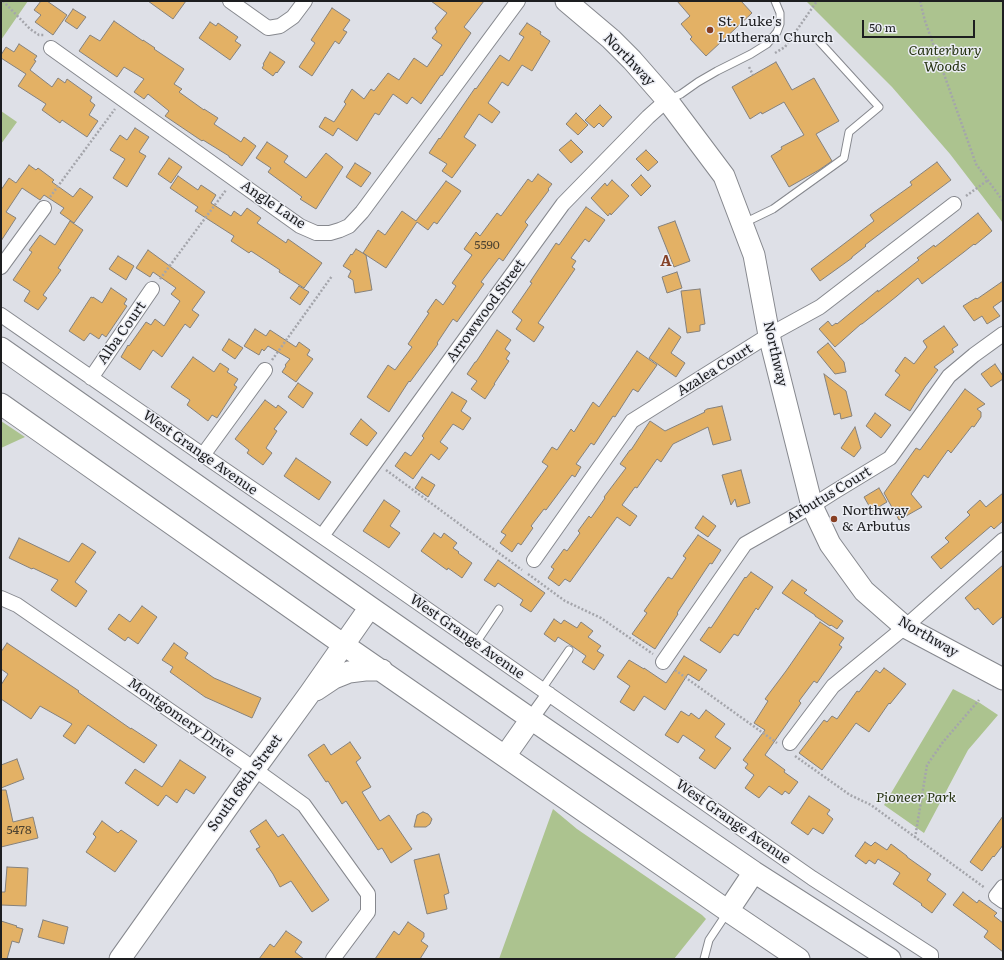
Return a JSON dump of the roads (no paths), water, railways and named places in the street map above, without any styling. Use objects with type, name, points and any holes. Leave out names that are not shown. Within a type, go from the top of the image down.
[{"type":"street","points":[[230,1],[268,28],[280,26],[293,17],[305,1]]},
{"type":"street","name":"Angle Lane","points":[[49,42],[123,99],[300,226],[316,233],[330,233],[349,226],[362,212],[518,1]]},
{"type":"street","name":"Northway","points":[[566,1],[611,39],[632,60],[667,100],[724,176],[754,255],[769,335],[812,506],[830,544],[864,590],[905,627],[1003,679]]},
{"type":"street","name":"Arrowwood Street","points":[[322,536],[563,204],[648,117],[667,100]]},
{"type":"street","name":"Azalea Court","points":[[534,560],[632,421],[769,335],[820,307],[954,204]]},
{"type":"street","points":[[1,267],[44,208]]},
{"type":"street","name":"Alba Court","points":[[91,378],[152,289]]},
{"type":"street","name":"West Grange Avenue","points":[[1,315],[322,536],[812,878],[931,955],[931,959]]},
{"type":"street","name":"Arbutus Court","points":[[663,662],[745,544],[812,506],[890,458],[949,376],[974,354],[1003,334]]},
{"type":"street","name":"West Grange Avenue","points":[[1,348],[370,607],[754,872],[890,959]]},
{"type":"street","points":[[203,455],[265,370]]},
{"type":"street","points":[[1,404],[344,645],[728,911],[800,958]]},
{"type":"street","points":[[787,747],[833,686],[905,627],[1003,540]]},
{"type":"street","name":"Montgomery Drive","points":[[1,598],[17,604],[304,805],[368,894],[368,912],[333,959]]},
{"type":"street","name":"South 68th Street","points":[[120,959],[370,607]]},
{"type":"street","points":[[310,693],[334,678],[349,672],[382,670]]},
{"type":"street","points":[[506,756],[532,719],[545,692]]},
{"type":"street","points":[[728,911],[754,872]]},
{"type":"lane","points":[[667,100],[681,94],[698,82],[767,44],[777,32],[780,24],[780,13],[775,1]]},
{"type":"lane","points":[[742,224],[773,209],[844,158],[849,132],[879,107],[818,40]]},
{"type":"lane","points":[[476,643],[499,609]]},
{"type":"lane","points":[[545,692],[569,650]]},
{"type":"lane","points":[[704,959],[709,940],[728,911]]},
{"type":"place","name":"St. Luke's Lutheran Church","points":[[710,30]]},
{"type":"place","name":"Northway & Arbutus","points":[[834,519]]},
{"type":"district","name":"A","points":[[666,262]]},
{"type":"park label","name":"Canterbury Woods","points":[[945,60]]},
{"type":"park label","name":"Pioneer Park","points":[[916,798]]}]
